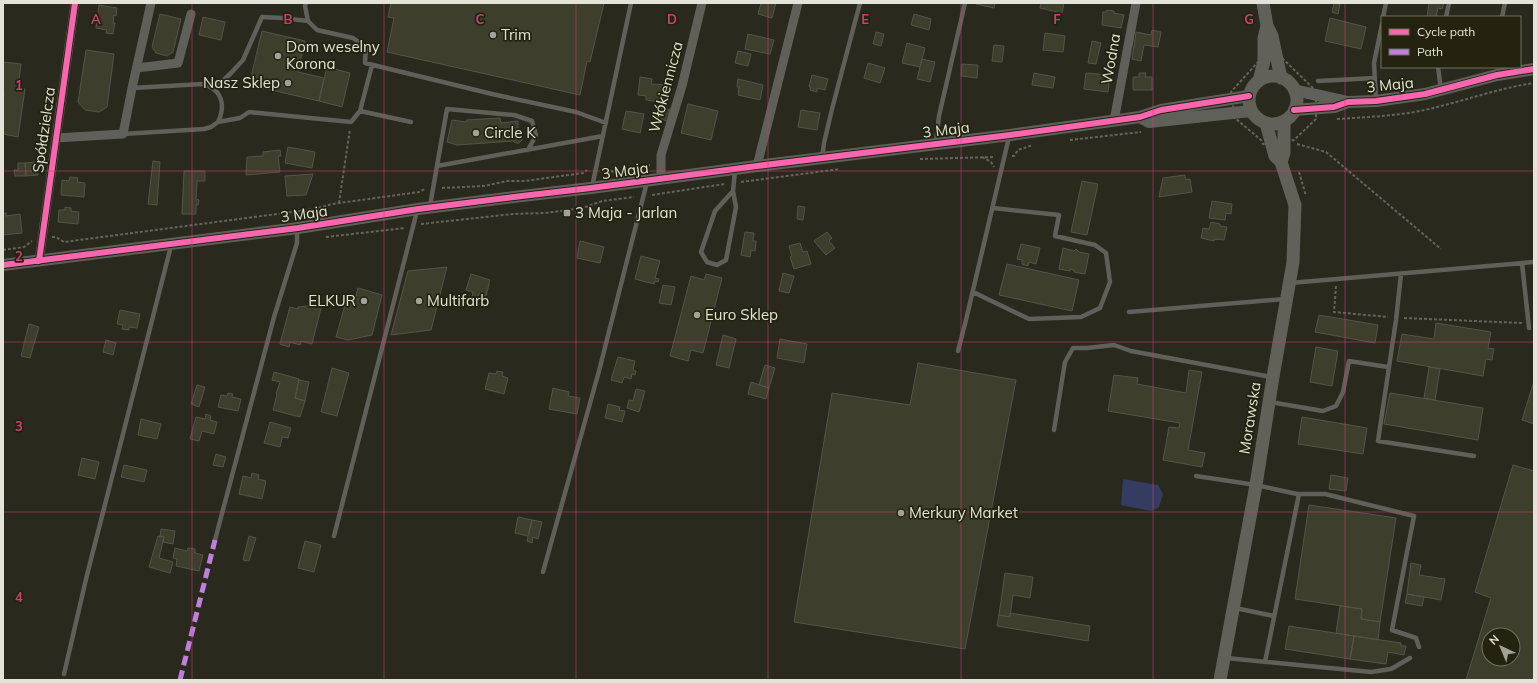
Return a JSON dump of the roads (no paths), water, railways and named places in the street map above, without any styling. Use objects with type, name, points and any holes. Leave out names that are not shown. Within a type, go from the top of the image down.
[{"type":"main road","points":[[1263,3],[1267,26],[1272,36],[1281,78]]},
{"type":"main road","points":[[1259,81],[1264,61],[1264,38],[1267,26]]},
{"type":"main road","points":[[1272,76],[1281,78],[1290,84],[1294,90],[1296,104],[1291,116],[1284,121],[1266,124],[1260,121],[1251,111],[1249,96],[1254,85],[1259,81],[1272,76]]},
{"type":"main road","name":"Morawska","points":[[1281,162],[1289,142],[1284,121]]},
{"type":"main road","name":"Morawska","points":[[1220,680],[1256,485],[1286,299],[1294,262],[1295,205],[1281,162],[1275,156],[1266,124]]},
{"type":"street","name":"Spółdzielcza","points":[[39,261],[76,3]]},
{"type":"street","points":[[56,138],[123,134],[151,3]]},
{"type":"street","name":"Włókiennicza","points":[[661,179],[661,155],[682,86],[702,3]]},
{"type":"street","points":[[757,166],[798,3]]},
{"type":"street","name":"Wodna","points":[[1114,121],[1136,3]]},
{"type":"street","points":[[137,68],[178,63],[191,14]]},
{"type":"street","name":"3 Maja","points":[[1294,90],[1348,102],[1376,101],[1425,94],[1441,90],[1496,71],[1534,69]]},
{"type":"street","name":"3 Maja","points":[[3,265],[298,228],[430,208],[1114,121],[1140,117],[1161,110],[1230,94],[1249,96]]},
{"type":"street","name":"3 Maja","points":[[1294,110],[1334,107],[1348,102]]},
{"type":"street","name":"3 Maja","points":[[1140,117],[1149,122],[1251,111]]},
{"type":"lane","points":[[306,3],[305,6],[308,21],[317,30],[353,38],[366,47],[365,63],[492,94],[576,112],[606,123]]},
{"type":"lane","points":[[591,188],[631,3]]},
{"type":"lane","points":[[822,158],[832,109],[860,3]]},
{"type":"lane","points":[[936,144],[939,116],[965,3]]},
{"type":"lane","points":[[1383,16],[1386,3]]},
{"type":"lane","points":[[1446,16],[1449,3]]},
{"type":"lane","points":[[1502,16],[1505,3]]},
{"type":"lane","points":[[214,89],[243,60],[262,17],[308,21]]},
{"type":"lane","points":[[1376,101],[1374,63],[1381,29]]},
{"type":"lane","points":[[123,134],[204,130],[218,122],[240,118],[249,112],[351,122],[360,111],[372,65]]},
{"type":"lane","points":[[1438,68],[1441,90]]},
{"type":"lane","points":[[1318,81],[1375,78]]},
{"type":"lane","points":[[132,88],[203,84],[214,89],[221,99],[223,107],[218,122]]},
{"type":"lane","points":[[430,208],[447,109],[514,115],[532,121],[536,136],[528,150]]},
{"type":"lane","points":[[360,111],[411,122]]},
{"type":"lane","points":[[958,351],[1010,135]]},
{"type":"lane","points":[[437,166],[603,136]]},
{"type":"lane","points":[[733,191],[715,211],[701,252],[707,262],[717,265],[726,260],[736,207],[733,191],[736,169]]},
{"type":"lane","points":[[543,572],[599,371],[648,181]]},
{"type":"lane","points":[[973,292],[1029,319],[1081,317],[1100,308],[1110,282],[1106,253],[1095,245],[1055,236],[1059,215],[993,208]]},
{"type":"lane","points":[[334,536],[418,210]]},
{"type":"lane","points":[[215,540],[274,317],[297,243],[298,228]]},
{"type":"lane","points":[[64,674],[87,575],[172,244]]},
{"type":"lane","points":[[1289,283],[1534,262]]},
{"type":"lane","points":[[1522,263],[1529,326]]},
{"type":"lane","points":[[1401,274],[1378,442],[1474,456]]},
{"type":"lane","points":[[1129,312],[1286,299]]},
{"type":"lane","points":[[1054,430],[1065,362],[1073,348],[1114,346],[1131,351],[1198,362],[1273,377]]},
{"type":"lane","points":[[1269,402],[1323,411],[1336,406],[1343,392],[1349,361],[1388,368]]},
{"type":"lane","points":[[1196,476],[1256,485],[1299,494],[1325,494],[1414,516],[1392,630],[1416,638],[1419,647]]},
{"type":"lane","points":[[1265,662],[1299,494]]},
{"type":"lane","points":[[1233,608],[1274,616]]},
{"type":"lane","points":[[1224,657],[1371,672],[1390,669],[1410,658]]},
{"type":"place","name":"Trim","points":[[493,35]]},
{"type":"place","name":"Dom weselny Korona","points":[[278,56]]},
{"type":"place","name":"Nasz Sklep","points":[[288,83]]},
{"type":"place","name":"Circle K","points":[[476,133]]},
{"type":"place","name":"3 Maja - Jarlan","points":[[567,213]]},
{"type":"place","name":"ELKUR","points":[[364,301]]},
{"type":"place","name":"Multifarb","points":[[419,301]]},
{"type":"place","name":"Euro Sklep","points":[[697,315]]},
{"type":"place","name":"Merkury Market","points":[[901,513]]}]
